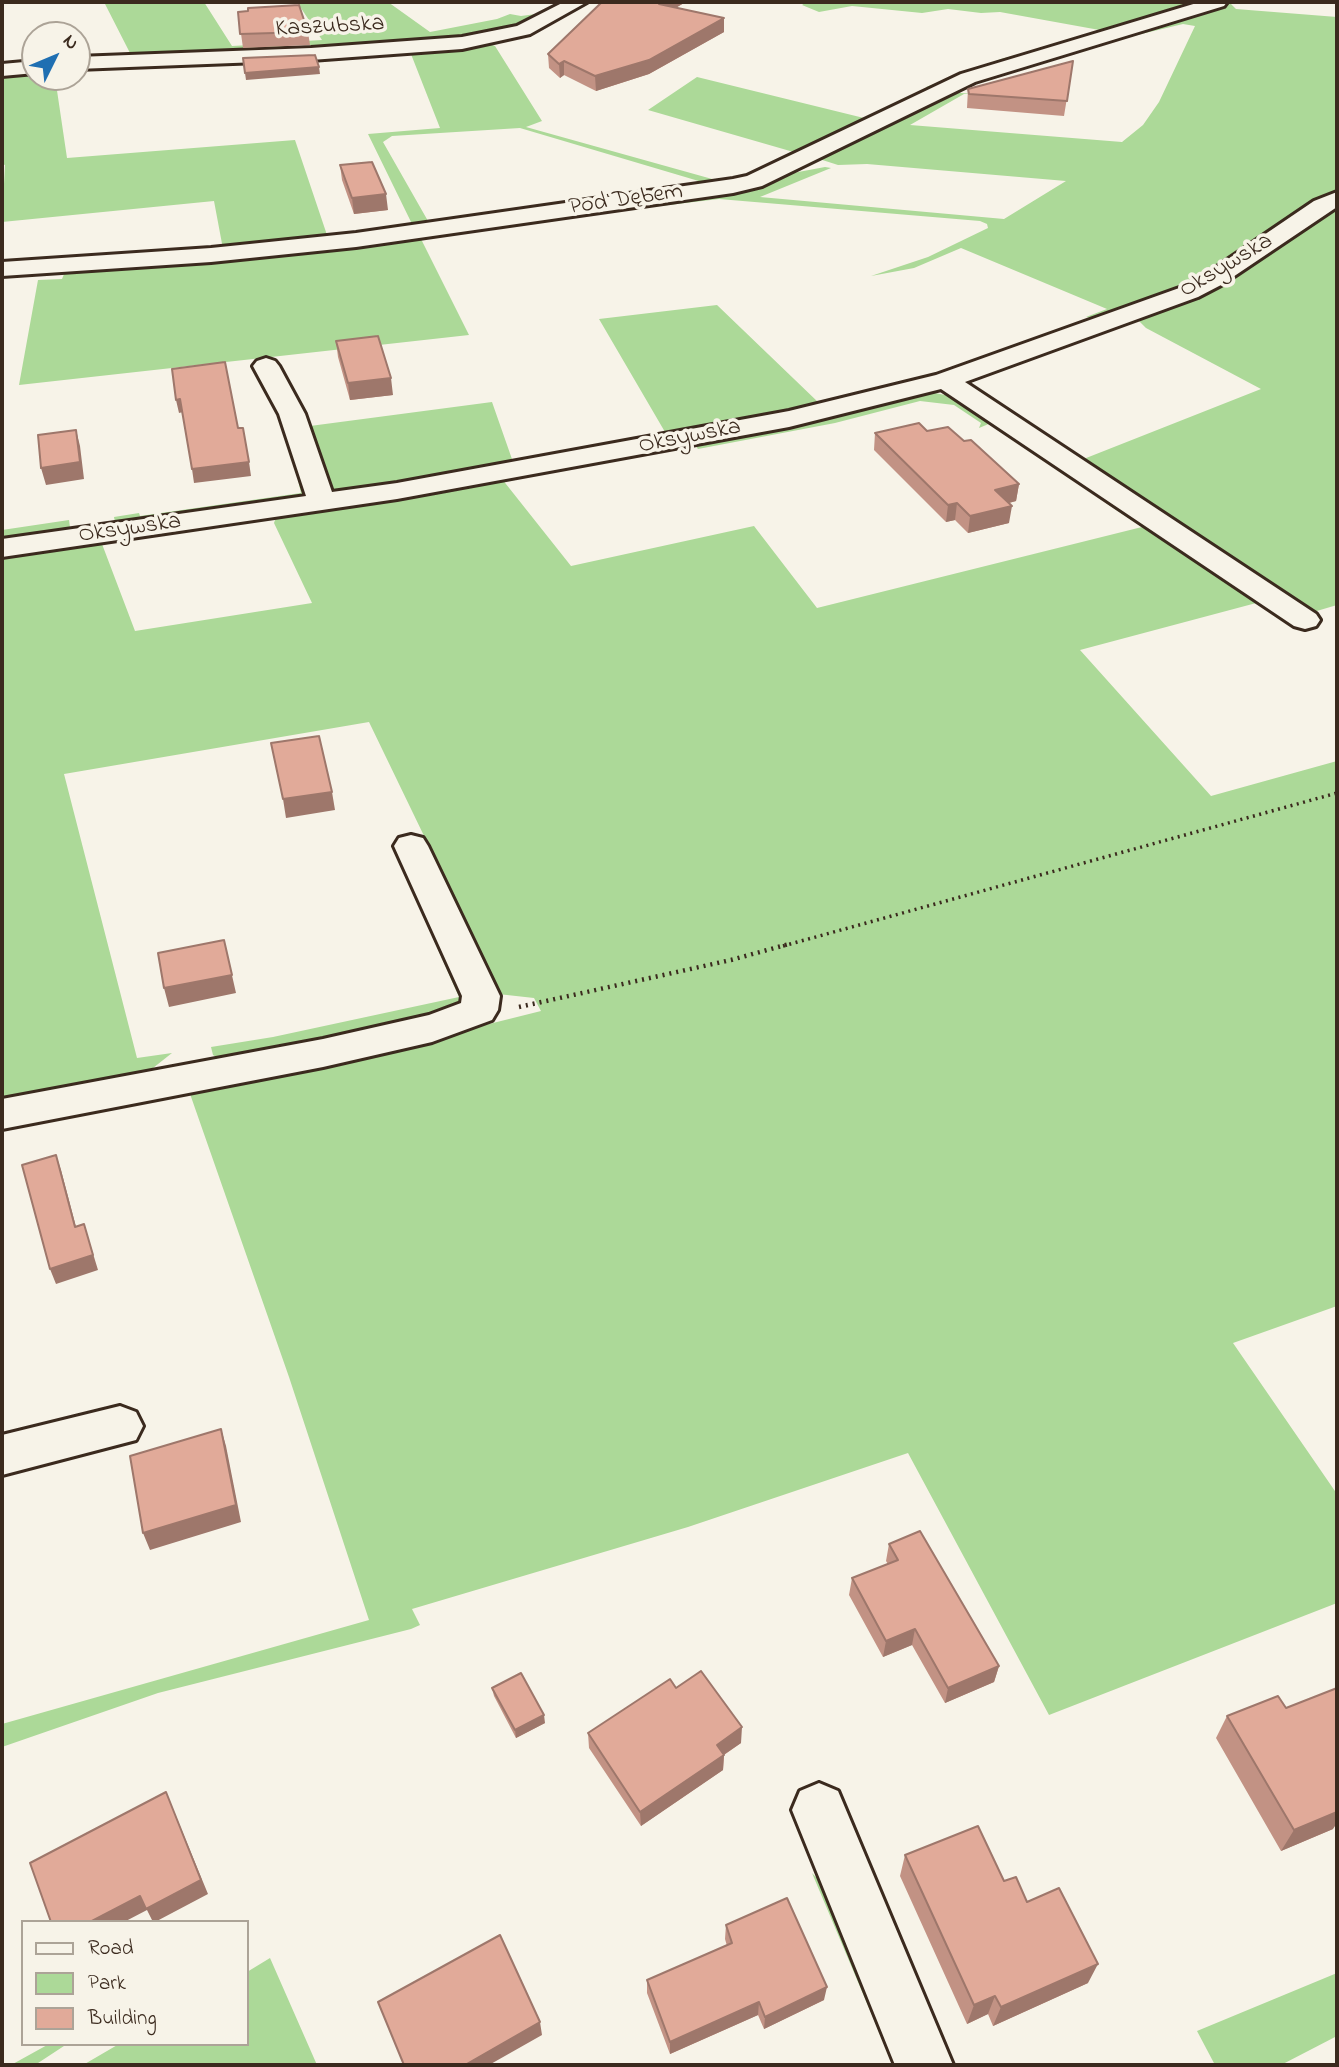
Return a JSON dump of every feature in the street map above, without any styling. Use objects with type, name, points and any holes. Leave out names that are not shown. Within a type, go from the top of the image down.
[{"type":"street","name":"Kaszubska","points":[[91,62],[311,54],[462,43],[523,30],[578,2]]},
{"type":"street","name":"Pod Dębem","points":[[2,269],[211,254],[356,240],[733,186],[754,180],[968,78],[1218,2]]},
{"type":"street","points":[[2,70],[21,68]]},
{"type":"street","name":"Oksywska","points":[[2,548],[321,503],[789,419],[945,380],[1190,292],[1213,280],[1322,206],[1337,199]]},
{"type":"street","points":[[266,366],[292,414],[321,503]]},
{"type":"street","points":[[945,380],[1306,620]]},
{"type":"street","points":[[2,1114],[323,1053],[432,1028],[479,1010],[481,996],[411,846]]},
{"type":"street","points":[[2,1455],[120,1426]]},
{"type":"street","points":[[819,1810],[924,2065]]},
{"type":"path","points":[[479,1010],[528,1007],[731,960],[1337,793]]},
{"type":"green space","points":[[104,2],[204,2],[232,46],[288,43],[284,49],[91,58],[130,53]]},
{"type":"green space","points":[[297,2],[388,2],[430,32],[510,14],[536,14],[545,17],[479,39],[324,49],[313,47],[305,41],[322,40]]},
{"type":"green space","points":[[806,2],[1209,2],[933,89],[926,87],[1001,59],[1105,31],[1000,12],[948,9],[922,13],[852,6],[819,12],[802,5]]},
{"type":"green space","points":[[1224,2],[1233,2],[1231,4],[1236,9],[1337,17],[1337,195],[1321,201],[1208,278],[1103,320],[1086,317],[1107,309],[961,248],[914,268],[871,276],[928,257],[988,228],[987,224],[980,221],[719,199],[542,220],[825,167],[831,168],[760,197],[1004,219],[1066,181],[867,164],[838,165],[813,157],[948,92],[974,94],[964,94],[910,125],[1122,142],[1143,125],[1159,102],[1195,26],[1183,24],[1091,46]]},
{"type":"green space","points":[[483,42],[495,46],[542,121],[526,127],[730,184],[699,188],[702,182],[520,128],[392,136],[383,142],[428,221],[441,222],[590,202],[368,235],[359,232],[413,226],[368,134],[440,128],[409,49]]},
{"type":"green space","points":[[21,70],[21,91],[57,91],[67,158],[295,140],[327,235],[349,233],[223,249],[214,201],[2,222],[5,165],[2,164],[2,72]]},
{"type":"green space","points":[[697,77],[872,120],[915,94],[920,97],[875,120],[797,153],[648,110]]},
{"type":"green space","points":[[1337,205],[1337,605],[1310,613],[1076,462],[1261,389],[1146,328],[1137,319]]},
{"type":"green space","points":[[419,235],[469,335],[19,385],[38,280],[62,279],[67,267]]},
{"type":"green space","points":[[717,305],[819,403],[917,379],[919,382],[660,439],[653,435],[665,432],[599,319]]},
{"type":"green space","points":[[930,392],[955,397],[991,419],[991,423],[979,428],[981,423],[954,405],[920,401],[835,423],[698,449],[692,441]]},
{"type":"green space","points":[[492,402],[513,462],[608,443],[608,447],[334,496],[328,493],[310,426]]},
{"type":"green space","points":[[502,479],[571,566],[754,526],[817,608],[1142,527],[1106,503],[1117,502],[1260,602],[1080,650],[1211,796],[1337,761],[1337,1306],[1233,1343],[1337,1494],[1337,1603],[1049,1715],[908,1453],[688,1527],[412,1609],[420,1625],[411,1629],[158,1693],[2,1747],[2,1724],[369,1620],[289,1377],[189,1091],[541,1011],[534,998],[498,994],[419,842],[426,840],[369,722],[64,774],[137,1058],[172,1053],[153,1068],[130,1076],[2,1104],[2,555],[96,542],[102,544],[135,631],[312,603],[274,523],[276,517],[289,512]]},
{"type":"green space","points":[[298,480],[303,482],[307,493],[303,497],[116,528],[114,517],[139,513],[140,516],[301,493]]},
{"type":"green space","points":[[69,520],[71,535],[2,544],[2,530]]},
{"type":"green space","points":[[399,846],[469,999],[450,1013],[221,1060],[213,1055],[211,1047],[273,1037],[459,997],[393,847]]},
{"type":"green space","points":[[812,1873],[829,1891],[904,2065],[893,2065]]},
{"type":"green space","points":[[270,1958],[317,2065],[83,2065],[116,2046],[248,2046],[248,1971]]},
{"type":"green space","points":[[1337,1973],[1337,2036],[1281,2065],[1215,2065],[1197,2031]]},
{"type":"green space","points":[[45,2046],[64,2046],[35,2065],[11,2065]]},
{"type":"building","points":[[602,2],[663,2],[659,4],[724,18],[649,60],[595,76],[564,61],[559,64],[548,54]]},
{"type":"building","points":[[299,5],[308,32],[240,34],[238,12],[248,11],[248,8]]},
{"type":"building","points":[[315,55],[319,67],[245,73],[243,58]]},
{"type":"building","points":[[1073,61],[1067,101],[969,94],[968,89]]},
{"type":"building","points":[[372,162],[386,194],[352,198],[340,165]]},
{"type":"building","points":[[378,336],[391,378],[348,383],[336,341]]},
{"type":"building","points":[[225,362],[238,428],[243,428],[249,462],[192,469],[180,399],[176,400],[172,369]]},
{"type":"building","points":[[919,423],[927,431],[948,427],[964,441],[971,440],[1019,484],[995,490],[1012,506],[970,516],[957,503],[948,505],[875,433]]},
{"type":"building","points":[[76,430],[80,462],[41,468],[38,435]]},
{"type":"building","points":[[319,736],[332,792],[283,799],[271,743]]},
{"type":"building","points":[[224,940],[232,975],[164,988],[158,953]]},
{"type":"building","points":[[56,1155],[75,1227],[84,1224],[93,1255],[50,1269],[22,1165]]},
{"type":"building","points":[[221,1429],[236,1505],[143,1533],[130,1456]]},
{"type":"building","points":[[920,1531],[999,1666],[948,1688],[915,1629],[886,1641],[852,1578],[898,1560],[889,1544]]},
{"type":"building","points":[[701,1671],[742,1727],[717,1745],[724,1755],[640,1812],[588,1733],[670,1679],[676,1688]]},
{"type":"building","points":[[521,1673],[544,1715],[515,1730],[492,1688]]},
{"type":"building","points":[[1337,1688],[1337,1812],[1294,1830],[1227,1716],[1278,1696],[1286,1708]]},
{"type":"building","points":[[166,1792],[201,1880],[146,1909],[140,1896],[94,1920],[50,1920],[30,1863]]},
{"type":"building","points":[[978,1826],[1004,1881],[1016,1877],[1027,1902],[1059,1888],[1098,1964],[1001,2007],[995,1996],[974,2005],[905,1855]]},
{"type":"building","points":[[787,1898],[827,1987],[765,2017],[759,2002],[670,2042],[647,1980],[732,1943],[726,1925]]},
{"type":"building","points":[[500,1935],[540,2022],[465,2065],[404,2065],[378,2002]]}]
